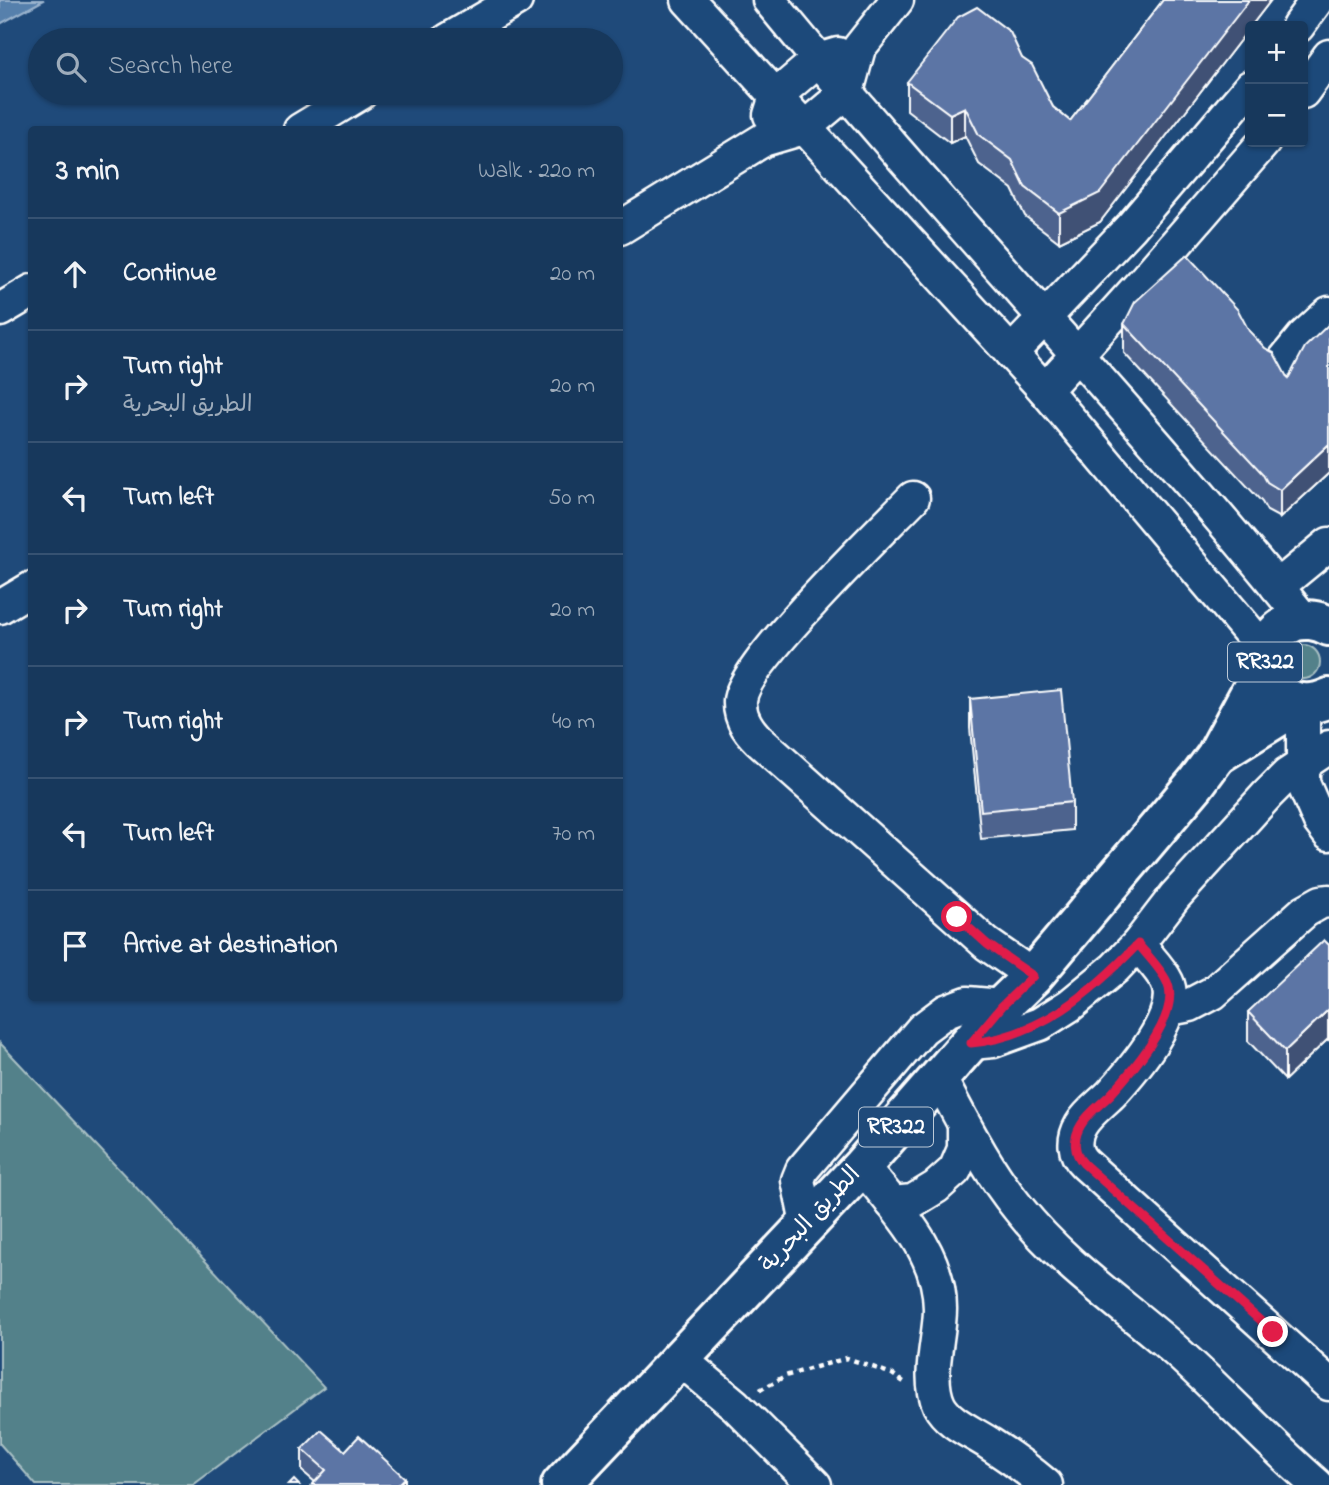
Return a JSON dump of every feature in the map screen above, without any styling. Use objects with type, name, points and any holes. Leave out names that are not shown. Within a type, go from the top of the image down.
[{"type":"main road","name":"RR322","points":[[1310,702],[1289,700],[1276,691],[1268,679],[1265,658],[1273,637],[1283,627],[1297,621],[1318,618]]},
{"type":"main road","name":"الطريق البحرية","points":[[561,1485],[862,1167],[1002,1006],[1033,976],[1196,783],[1216,755],[1265,658]]},
{"type":"main road","name":"الطريق البحرية","points":[[1216,755],[1310,702]]},
{"type":"street","points":[[468,28],[516,0]]},
{"type":"street","points":[[688,0],[1045,390],[1265,658]]},
{"type":"street","points":[[769,0],[818,60],[1079,354],[1277,587],[1318,618]]},
{"type":"street","points":[[623,226],[763,140],[804,128],[847,92],[859,48],[897,0]]},
{"type":"street","points":[[1302,21],[1317,0]]},
{"type":"street","points":[[763,140],[776,96],[818,60],[859,48]]},
{"type":"street","points":[[1308,85],[1329,56]]},
{"type":"street","points":[[1011,353],[1130,227],[1245,93]]},
{"type":"street","points":[[307,126],[341,105]]},
{"type":"street","points":[[1045,390],[1260,147]]},
{"type":"street","points":[[0,310],[28,293]]},
{"type":"street","points":[[1280,364],[1303,337],[1329,313]]},
{"type":"street","points":[[913,498],[833,580],[760,662],[742,690],[741,714],[752,735],[783,763],[987,944],[1033,976]]},
{"type":"street","points":[[1277,587],[1329,544]]},
{"type":"street","points":[[0,607],[28,590]]},
{"type":"street","points":[[1310,702],[1316,754],[1303,783],[1320,822],[1329,834]]},
{"type":"street","points":[[971,1043],[993,1041],[1040,1024],[1070,1005],[1115,968],[1138,944],[1175,896],[1267,795],[1316,754]]},
{"type":"street","points":[[1169,1009],[1190,1005],[1213,993],[1297,918],[1321,902],[1329,901]]},
{"type":"street","points":[[1138,944],[1167,983],[1169,1009],[1149,1046],[1113,1092],[1081,1125],[1076,1137],[1076,1153],[1084,1164],[1329,1384]]},
{"type":"street","points":[[807,1224],[798,1180],[802,1170],[922,1029],[946,1011],[967,1003],[1002,1006]]},
{"type":"street","points":[[939,1077],[1002,1188],[1039,1232],[1086,1279],[1177,1352],[1317,1485]]},
{"type":"street","points":[[892,1203],[913,1201],[936,1187],[955,1170],[964,1149],[964,1125]]},
{"type":"street","points":[[862,1167],[916,1234],[932,1265],[938,1284],[940,1309],[934,1382],[940,1406],[960,1426],[1007,1455],[1046,1485]]},
{"type":"street","points":[[680,1359],[735,1405],[815,1485]]},
{"type":"path","points":[[735,1405],[785,1376],[848,1358],[892,1374],[940,1406]]},
{"type":"green space","points":[[1303,645],[1315,650],[1320,662],[1315,674],[1303,679],[1291,674],[1286,662],[1291,650]]},
{"type":"green space","points":[[0,1043],[324,1387],[193,1485],[36,1485],[0,1444]]},
{"type":"water","points":[[0,0],[44,0],[0,24]]},
{"type":"building","points":[[1163,0],[1249,0],[1100,193],[1059,213],[1025,187],[1012,160],[979,135],[965,107],[950,114],[907,82],[958,17],[977,7],[1010,32],[1022,58],[1032,65],[1053,107],[1070,121]]},
{"type":"building","points":[[1187,255],[1238,310],[1249,331],[1265,348],[1274,353],[1288,379],[1305,347],[1329,324],[1329,444],[1280,490],[1267,482],[1262,473],[1124,324],[1135,302]]},
{"type":"building","points":[[1061,690],[1072,802],[981,811],[970,699]]},
{"type":"building","points":[[1324,940],[1329,945],[1329,1011],[1285,1051],[1248,1012]]},
{"type":"building","points":[[321,1430],[345,1451],[359,1436],[405,1478],[398,1485],[312,1485],[326,1470],[302,1449]]},
{"type":"route","points":[[957,917],[987,944],[1033,976],[1002,1006],[971,1043],[993,1041],[1040,1024],[1070,1005],[1115,968],[1138,944],[1156,967],[1167,983],[1169,1009],[1149,1046],[1113,1092],[1081,1125],[1076,1137],[1076,1153],[1084,1164],[1273,1332]]}]
